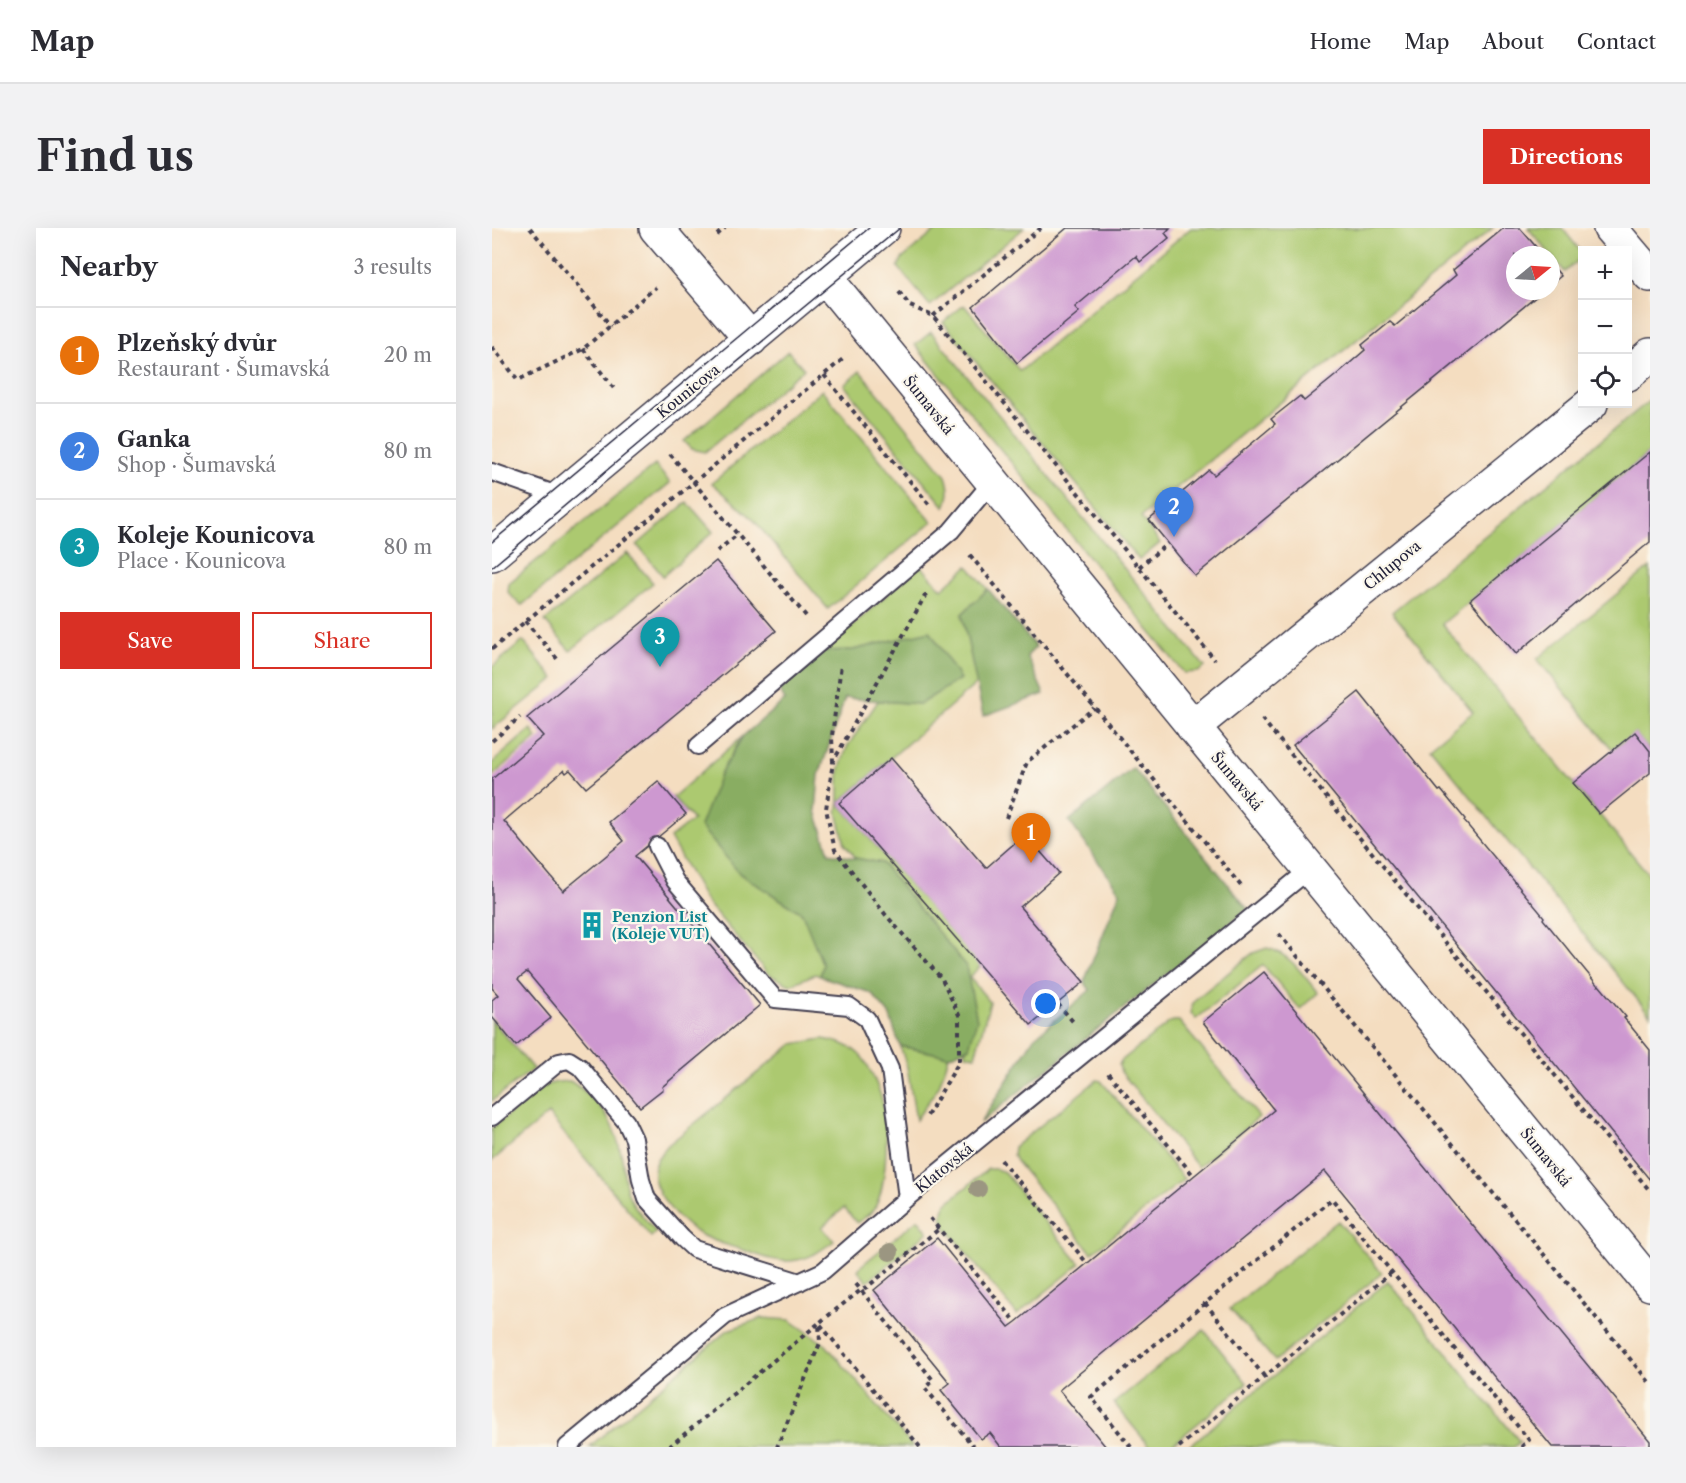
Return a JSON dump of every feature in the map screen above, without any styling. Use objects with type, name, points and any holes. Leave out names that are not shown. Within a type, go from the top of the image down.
[{"type":"street","points":[[656,228],[751,339]]},
{"type":"street","name":"Kounicova","points":[[492,554],[883,228]]},
{"type":"street","points":[[1610,228],[1650,275]]},
{"type":"street","name":"Šumavská","points":[[825,277],[1650,1284]]},
{"type":"street","points":[[1632,371],[1650,356]]},
{"type":"street","name":"Chlupova","points":[[1193,727],[1586,408]]},
{"type":"lane","points":[[492,472],[560,496]]},
{"type":"lane","points":[[698,746],[951,531],[992,482]]},
{"type":"lane","points":[[657,846],[675,881],[775,999],[849,1006],[867,1018],[890,1069],[907,1198]]},
{"type":"lane","name":"Klatovská","points":[[567,1447],[725,1316],[823,1271],[907,1198],[1310,869]]},
{"type":"lane","points":[[492,1117],[559,1062],[569,1060],[580,1067],[626,1122],[634,1139],[640,1180],[647,1199],[682,1238],[694,1249],[800,1282]]},
{"type":"path","points":[[530,228],[611,326]]},
{"type":"path","points":[[717,235],[725,228]]},
{"type":"path","points":[[933,316],[1041,228]]},
{"type":"path","points":[[492,347],[519,380],[583,349],[661,282]]},
{"type":"path","points":[[899,292],[910,306],[933,316],[1216,662]]},
{"type":"path","points":[[583,349],[616,391]]},
{"type":"path","points":[[492,649],[848,355]]},
{"type":"path","points":[[824,375],[1248,895]]},
{"type":"path","points":[[669,454],[842,661],[832,736],[833,762],[826,810],[836,850],[885,914],[942,979],[959,1015],[959,1062],[903,1158]]},
{"type":"path","points":[[717,551],[737,534]]},
{"type":"path","points":[[1139,567],[1168,543]]},
{"type":"path","points":[[833,762],[928,591]]},
{"type":"path","points":[[525,621],[559,661]]},
{"type":"path","points":[[1006,818],[1027,762],[1094,708]]},
{"type":"path","points":[[1259,715],[1650,1191]]},
{"type":"path","points":[[492,741],[520,717]]},
{"type":"path","points":[[1276,930],[1650,1383]]},
{"type":"path","points":[[1058,1004],[1065,1011]]},
{"type":"path","points":[[1102,1066],[1194,1176]]},
{"type":"path","points":[[995,1152],[1087,1263]]},
{"type":"path","points":[[1131,1447],[1091,1396],[1332,1199],[1529,1440],[1521,1447]]},
{"type":"path","points":[[928,1215],[1016,1322]]},
{"type":"path","points":[[669,1447],[819,1323],[939,1229]]},
{"type":"path","points":[[1179,1447],[1392,1272]]},
{"type":"path","points":[[850,1278],[933,1380],[925,1388],[974,1447]]},
{"type":"path","points":[[990,1304],[996,1298]]},
{"type":"path","points":[[1205,1303],[1264,1376]]},
{"type":"path","points":[[777,1447],[820,1343],[819,1323]]},
{"type":"path","points":[[819,1323],[920,1447]]},
{"type":"green space","points":[[939,228],[1024,228],[930,306],[898,267],[902,259]]},
{"type":"green space","points":[[1191,228],[1493,228],[1141,517],[1160,543],[1139,560],[943,322],[964,305],[1020,371]]},
{"type":"green space","points":[[1528,228],[1562,228],[1578,248],[1578,261],[1565,272],[1560,266],[1560,246],[1543,246]]},
{"type":"green space","points":[[931,332],[1205,667],[1198,672],[1184,673],[915,345]]},
{"type":"green space","points":[[788,351],[804,369],[705,452],[692,449],[684,441]]},
{"type":"green space","points":[[860,371],[946,476],[949,492],[945,507],[844,385]]},
{"type":"green space","points":[[822,390],[932,522],[828,609],[753,519],[712,483]]},
{"type":"green space","points":[[1650,400],[1650,452],[1442,624],[1650,876],[1650,1015],[1430,747],[1473,712],[1392,612]]},
{"type":"green space","points":[[655,465],[670,483],[522,605],[517,602],[508,592],[509,583]]},
{"type":"green space","points":[[687,502],[713,532],[663,576],[637,545]]},
{"type":"green space","points":[[627,553],[653,583],[570,651],[545,621]]},
{"type":"green space","points":[[920,565],[942,589],[968,566],[988,589],[962,614],[977,683],[839,803],[839,771],[847,747],[878,701],[920,704],[959,679],[930,631],[853,650],[824,651]]},
{"type":"green space","points":[[1650,567],[1650,751],[1635,733],[1613,750],[1537,659]]},
{"type":"green space","points":[[988,589],[1036,647],[1027,656],[1044,694],[983,716],[962,614]]},
{"type":"green space","points":[[930,631],[960,679],[920,704],[845,698],[819,775],[816,811],[829,853],[882,863],[966,966],[977,1020],[969,1047],[949,1056],[900,1046],[889,1014],[871,993],[820,976],[823,965],[802,913],[740,874],[700,826],[721,772],[743,736],[785,700],[779,691],[824,651],[853,650]]},
{"type":"green space","points":[[523,641],[554,679],[492,729],[492,667]]},
{"type":"green space","points":[[531,729],[537,738],[492,776],[492,763]]},
{"type":"green space","points":[[743,736],[721,772],[740,874],[802,913],[824,965],[820,976],[815,974],[790,985],[768,974],[705,900],[670,838],[693,820],[673,797]]},
{"type":"green space","points":[[1133,768],[1248,909],[980,1123],[1034,1038],[1090,990],[1084,982],[1120,892],[1069,821]]},
{"type":"green space","points":[[839,803],[981,966],[969,977],[990,1002],[975,1056],[966,1054],[966,1049],[969,1047],[882,863],[857,859],[845,844],[837,812]]},
{"type":"green space","points":[[1267,948],[1289,960],[1318,993],[1300,1009],[1263,965],[1196,1019],[1191,1013],[1192,1005],[1197,998],[1253,953]]},
{"type":"green space","points":[[492,1020],[533,1069],[492,1101]]},
{"type":"green space","points":[[1174,1021],[1179,1021],[1259,1117],[1198,1167],[1121,1072],[1119,1065],[1121,1061]]},
{"type":"green space","points":[[823,1039],[843,1044],[860,1055],[881,1096],[886,1146],[882,1188],[874,1209],[857,1223],[844,1208],[822,1227],[834,1241],[812,1255],[790,1261],[763,1257],[696,1232],[680,1219],[659,1193],[654,1173],[659,1156],[668,1145],[793,1044]]},
{"type":"green space","points":[[900,1046],[949,1056],[939,1086],[916,1120],[907,1067]]},
{"type":"green space","points":[[1097,1080],[1101,1081],[1184,1179],[1092,1253],[1013,1155],[1014,1147]]},
{"type":"green space","points":[[570,1081],[598,1104],[611,1123],[619,1145],[629,1196],[635,1207],[656,1232],[651,1237],[548,1114],[492,1161],[492,1128],[546,1085]]},
{"type":"green space","points":[[988,1169],[1004,1172],[1080,1264],[1017,1315],[945,1227],[943,1221],[946,1204]]},
{"type":"green space","points":[[918,1219],[928,1232],[867,1282],[858,1270],[861,1266]]},
{"type":"green space","points":[[1338,1221],[1382,1273],[1275,1361],[1230,1309]]},
{"type":"green space","points":[[1388,1281],[1520,1442],[1514,1447],[1188,1447]]},
{"type":"green space","points":[[762,1318],[790,1320],[826,1345],[913,1447],[589,1447],[728,1330]]},
{"type":"green space","points":[[1204,1330],[1247,1383],[1169,1447],[1150,1447],[1114,1403]]},
{"type":"building","points":[[1067,228],[1170,228],[1165,233],[1169,238],[1140,262],[1136,256],[1075,307],[1079,312],[1017,363],[973,307]]},
{"type":"building","points":[[1504,228],[1520,228],[1535,246],[1506,246],[1506,300],[1532,300],[1195,576],[1149,520],[1209,470],[1214,475],[1275,424],[1271,419],[1300,396],[1304,401],[1335,376],[1365,350],[1362,345],[1390,322],[1395,326],[1456,275],[1453,270]]},
{"type":"building","points":[[1650,452],[1650,542],[1516,654],[1470,600]]},
{"type":"building","points":[[716,561],[776,631],[586,788],[570,770],[566,773],[564,770],[504,821],[563,891],[624,841],[609,822],[658,781],[686,814],[635,856],[760,1005],[640,1107],[527,972],[518,979],[551,1018],[516,1046],[492,1017],[492,1000],[498,995],[492,988],[492,779],[543,736],[527,718]]},
{"type":"building","points":[[1359,692],[1439,791],[1441,790],[1465,819],[1464,821],[1598,986],[1626,1017],[1624,1018],[1650,1050],[1650,1180],[1293,745]]},
{"type":"building","points":[[1635,732],[1650,751],[1650,773],[1599,814],[1573,783]]},
{"type":"building","points":[[891,758],[986,868],[1025,834],[1059,873],[1020,907],[1084,982],[1031,1025],[839,803]]},
{"type":"building","points":[[1264,972],[1650,1441],[1650,1447],[1552,1447],[1325,1171],[1059,1390],[1106,1447],[1001,1447],[990,1433],[981,1439],[941,1390],[950,1383],[874,1290],[937,1238],[1009,1327],[1016,1322],[1274,1110],[1203,1022]]},
{"type":"tram line","points":[[492,542],[869,228]]},
{"type":"tram line","points":[[492,567],[900,228]]},
{"type":"place","name":"Ganka","points":[[1174,537]]},
{"type":"place","name":"Koleje Kounicova","points":[[660,667]]},
{"type":"place","name":"Plzeňský dvůr","points":[[1031,863]]},
{"type":"place","name":"Penzion List (Koleje VUT)","points":[[592,925]]}]
